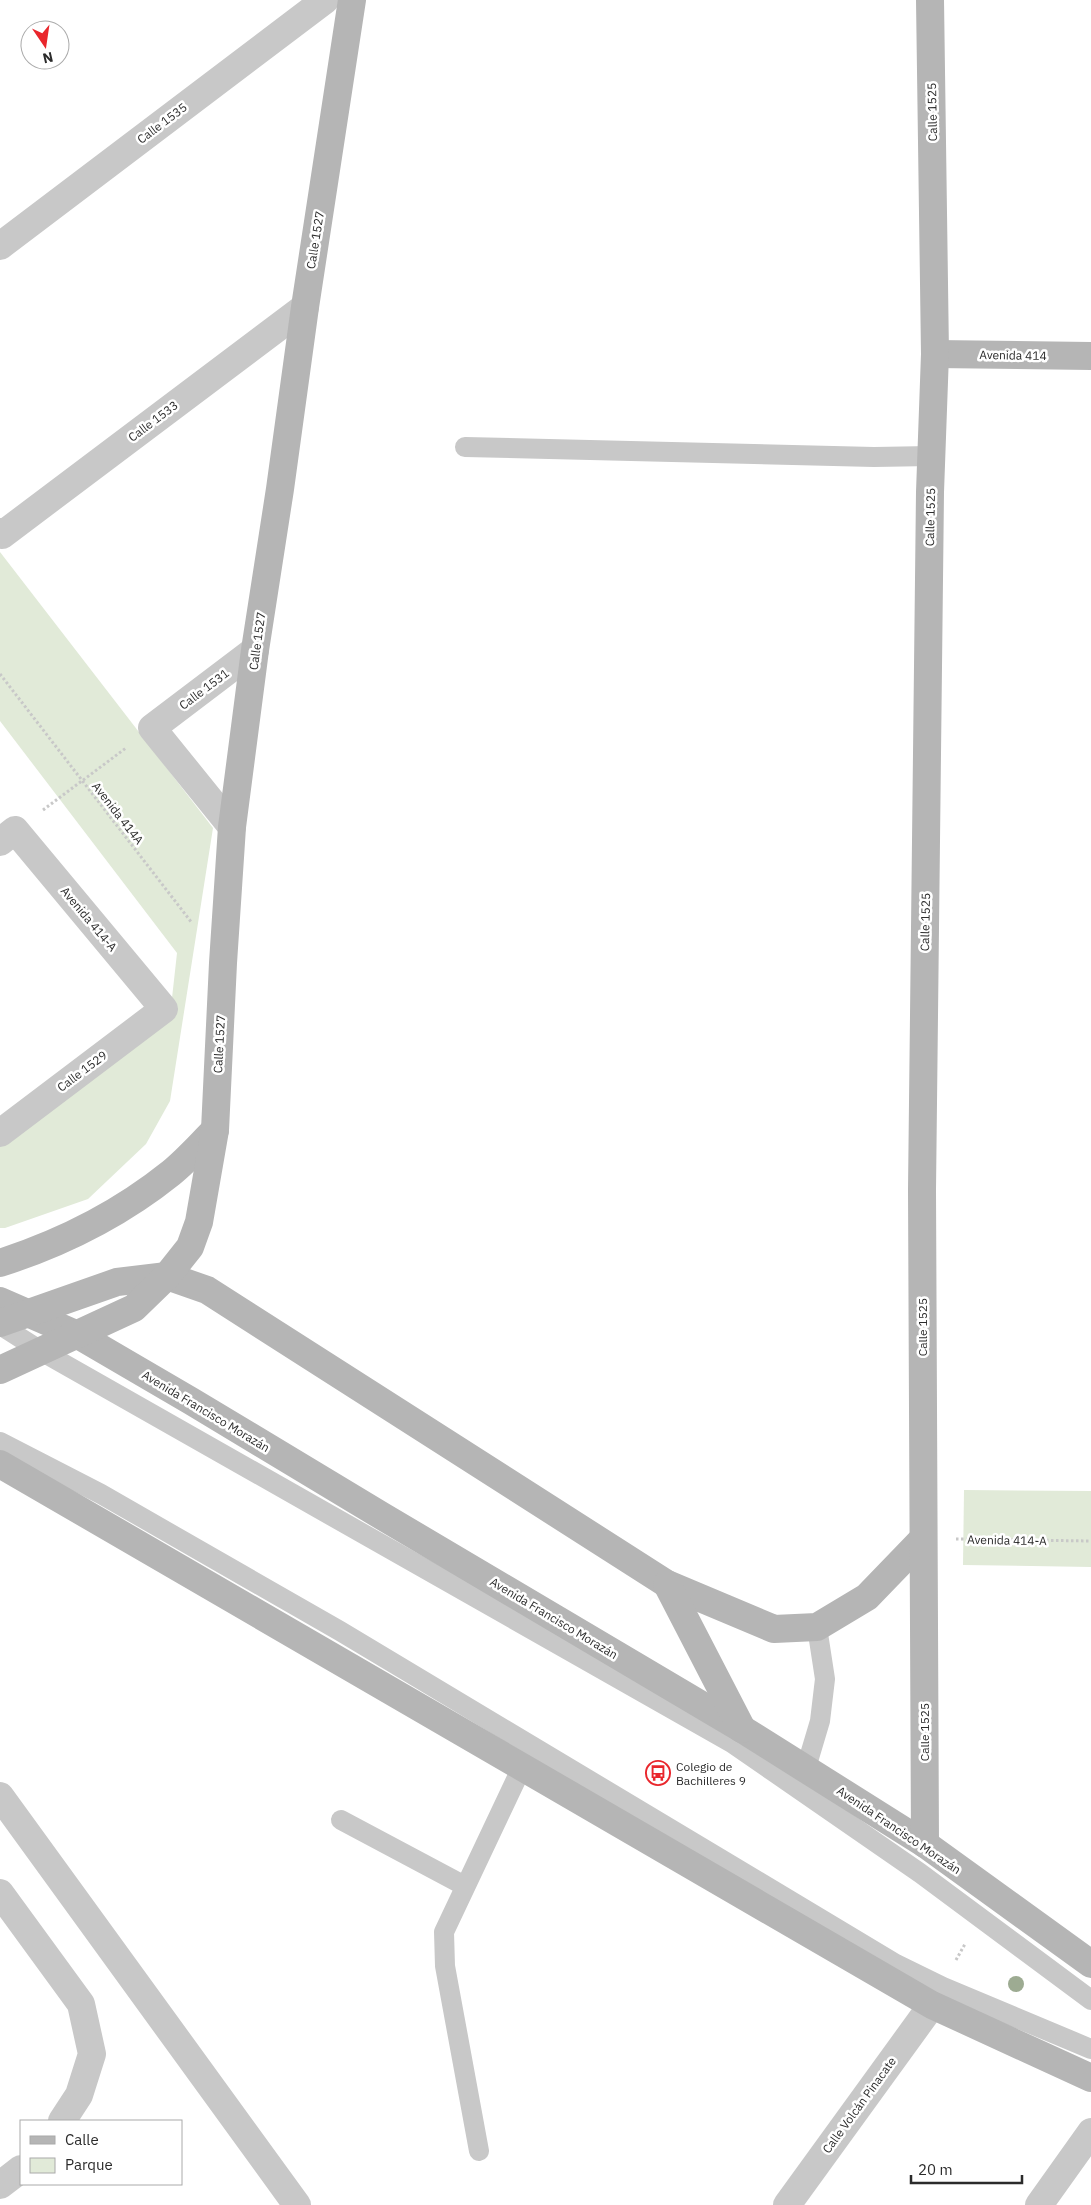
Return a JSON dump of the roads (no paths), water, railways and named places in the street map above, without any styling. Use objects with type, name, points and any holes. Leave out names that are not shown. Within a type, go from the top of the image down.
[{"type":"street","name":"Calle 1535","points":[[0,246],[325,0]]},
{"type":"street","name":"Calle 1527","points":[[0,1370],[134,1308],[167,1276],[190,1247],[199,1222],[215,1130],[232,827],[304,307],[352,0]]},
{"type":"street","name":"Calle 1525","points":[[924,1844],[922,1190],[931,456],[935,354],[930,0]]},
{"type":"street","name":"Calle 1533","points":[[1,533],[304,307]]},
{"type":"street","name":"Avenida 414","points":[[935,354],[1091,356]]},
{"type":"street","name":"Calle 1531","points":[[232,827],[152,728],[255,650]]},
{"type":"street","name":"Avenida 414-A","points":[[8,836],[164,1009]]},
{"type":"street","name":"Calle 1529","points":[[0,1133],[164,1009]]},
{"type":"street","points":[[0,1263],[76,1234],[129,1204],[173,1172],[215,1130]]},
{"type":"street","points":[[0,1324],[118,1282],[167,1276],[207,1290],[667,1584],[774,1629],[817,1627],[868,1597],[923,1539]]},
{"type":"street","name":"Avenida Francisco Morazán","points":[[0,1300],[78,1335],[742,1729],[924,1844],[1091,1964]]},
{"type":"street","points":[[0,1464],[522,1767],[937,1996],[1091,2078]]},
{"type":"street","points":[[667,1584],[742,1729]]},
{"type":"street","points":[[0,1796],[297,2205]]},
{"type":"street","points":[[0,1893],[81,2004],[92,2054],[79,2095],[63,2120]]},
{"type":"street","name":"Calle Volcán Pinacate","points":[[787,2205],[937,1996]]},
{"type":"street","points":[[1039,2205],[1091,2132]]},
{"type":"street","points":[[0,2185],[20,2170]]},
{"type":"lane","points":[[465,447],[874,457],[931,456]]},
{"type":"lane","points":[[0,1324],[41,1351],[732,1743],[920,1873],[1091,2000]]},
{"type":"lane","points":[[0,1442],[101,1494],[332,1626],[896,1964],[937,1996],[1091,2049]]},
{"type":"lane","points":[[806,1768],[820,1721],[825,1679],[817,1627]]},
{"type":"lane","points":[[479,2151],[445,1966],[444,1932],[522,1767]]},
{"type":"lane","points":[[341,1820],[465,1886]]},
{"type":"place","name":"Colegio de Bachilleres 9","points":[[658,1773]]}]
